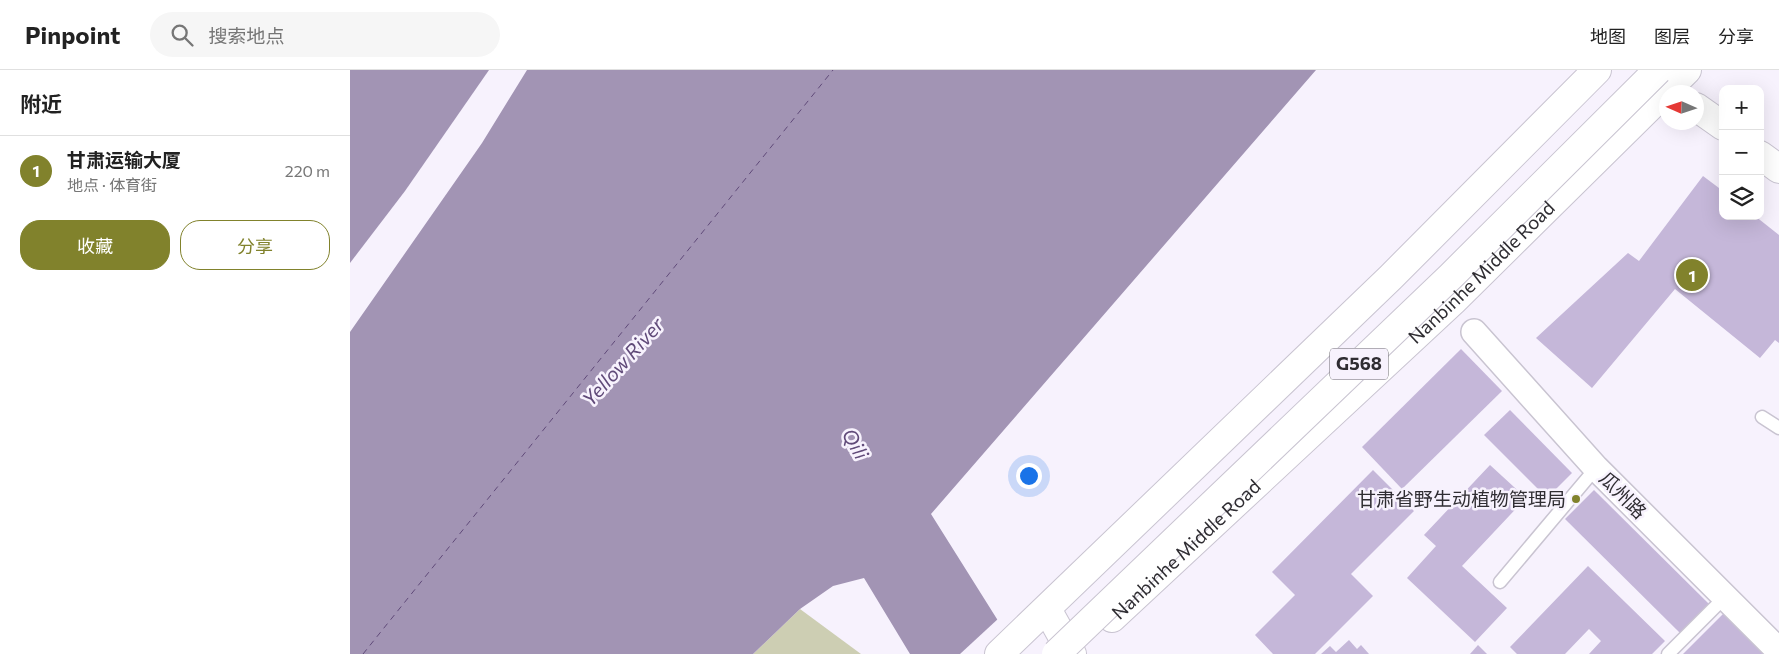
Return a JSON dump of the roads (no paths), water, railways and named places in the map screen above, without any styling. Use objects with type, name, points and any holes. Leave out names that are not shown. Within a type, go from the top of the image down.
[{"type":"main road","name":"G568","points":[[999,654],[1391,278],[1597,70]]},
{"type":"main road","points":[[1646,70],[1673,80]]},
{"type":"main road","name":"Nanbinhe Middle Road","points":[[1056,654],[1451,276],[1673,80]]},
{"type":"main road","name":"Nanbinhe Middle Road","points":[[1074,654],[1453,301],[1673,80]]},
{"type":"main road","points":[[1704,113],[1719,123]]},
{"type":"main road","points":[[1764,158],[1779,170]]},
{"type":"main road","points":[[1039,617],[1074,654]]},
{"type":"street","name":"瓜州路","points":[[1474,332],[1596,468],[1779,651]]},
{"type":"lane","points":[[1762,417],[1779,428]]},
{"type":"lane","points":[[1500,582],[1596,468]]},
{"type":"lane","points":[[1668,654],[1725,597]]},
{"type":"water","points":[[350,70],[489,70],[405,191],[350,263]]},
{"type":"water","points":[[527,70],[1316,70],[931,514],[1019,654],[910,654],[864,578],[833,586],[800,609],[753,654],[350,654],[350,332],[482,143]]},
{"type":"place","name":"甘肃运输大厦","points":[[1692,275]]},
{"type":"place","name":"甘肃省野生动植物管理局","points":[[1576,499]]},
{"type":"water label","name":"Yellow River","points":[[623,362]]},
{"type":"water label","name":"Qili","points":[[855,444]]}]
